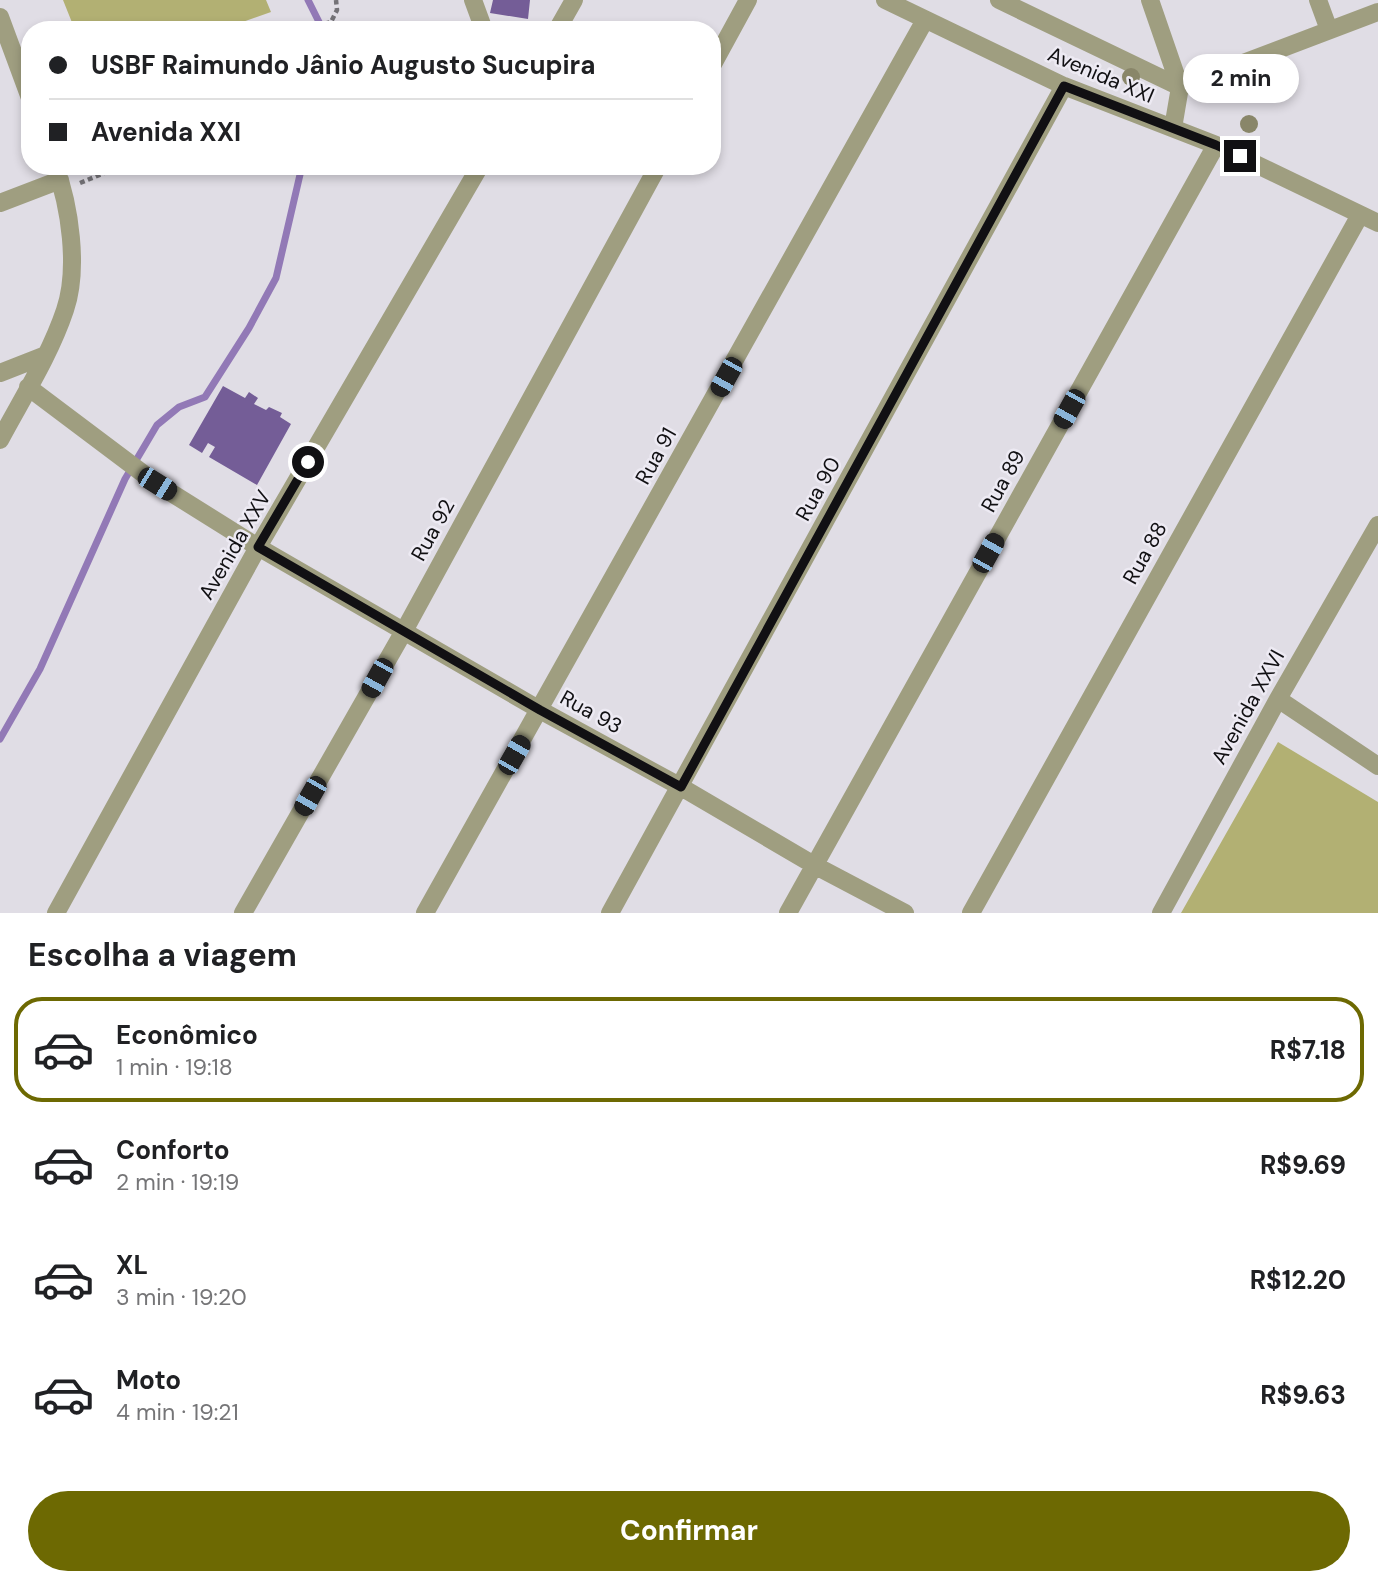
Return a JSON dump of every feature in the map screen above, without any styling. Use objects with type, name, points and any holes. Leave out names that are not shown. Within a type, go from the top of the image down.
[{"type":"street","points":[[473,0],[481,21]]},
{"type":"street","points":[[562,21],[574,0]]},
{"type":"street","points":[[721,50],[748,0]]},
{"type":"street","name":"Avenida XXI","points":[[885,0],[1064,86],[1216,145],[1378,223]]},
{"type":"street","name":"Avenida XXI","points":[[999,0],[1180,87]]},
{"type":"street","points":[[1150,0],[1180,87],[1173,128]]},
{"type":"street","points":[[1318,0],[1329,30]]},
{"type":"street","points":[[1180,87],[1378,12]]},
{"type":"street","points":[[0,18],[21,74]]},
{"type":"street","name":"Rua 91","points":[[425,913],[925,20]]},
{"type":"street","name":"Rua 90","points":[[610,913],[1064,86]]},
{"type":"street","name":"Rua 89","points":[[788,913],[1216,145]]},
{"type":"street","name":"Avenida XXV","points":[[56,913],[258,547],[475,175]]},
{"type":"street","name":"Rua 92","points":[[243,913],[404,631],[652,175]]},
{"type":"street","points":[[0,203],[59,178],[71,236],[66,307],[46,355],[0,439]]},
{"type":"street","name":"Rua 88","points":[[971,913],[1360,215]]},
{"type":"street","points":[[0,373],[46,355]]},
{"type":"street","name":"Rua 93","points":[[28,387],[157,484],[258,547],[540,710],[681,787],[814,866],[905,913]]},
{"type":"street","name":"Avenida XXVI","points":[[1161,913],[1278,699],[1378,525]]},
{"type":"street","points":[[1278,699],[1378,765]]},
{"type":"path","points":[[332,21],[337,10],[336,0]]},
{"type":"shaded area","points":[[63,0],[266,0],[271,12],[246,21],[71,21]]},
{"type":"shaded area","points":[[1278,742],[1378,802],[1378,913],[1181,913]]},
{"type":"building","points":[[493,0],[530,0],[528,19],[490,13]]},
{"type":"building","points":[[223,386],[245,398],[249,392],[258,398],[254,404],[282,413],[280,417],[291,424],[257,485],[209,457],[215,447],[208,443],[202,453],[189,445]]},
{"type":"waterway","points":[[308,0],[318,21]]},
{"type":"waterway","points":[[0,739],[40,669],[125,479],[157,425],[179,407],[205,397],[249,328],[276,278],[300,175]]},
{"type":"route","points":[[308,462],[258,547],[540,710],[681,787],[1064,86],[1240,156]]}]
